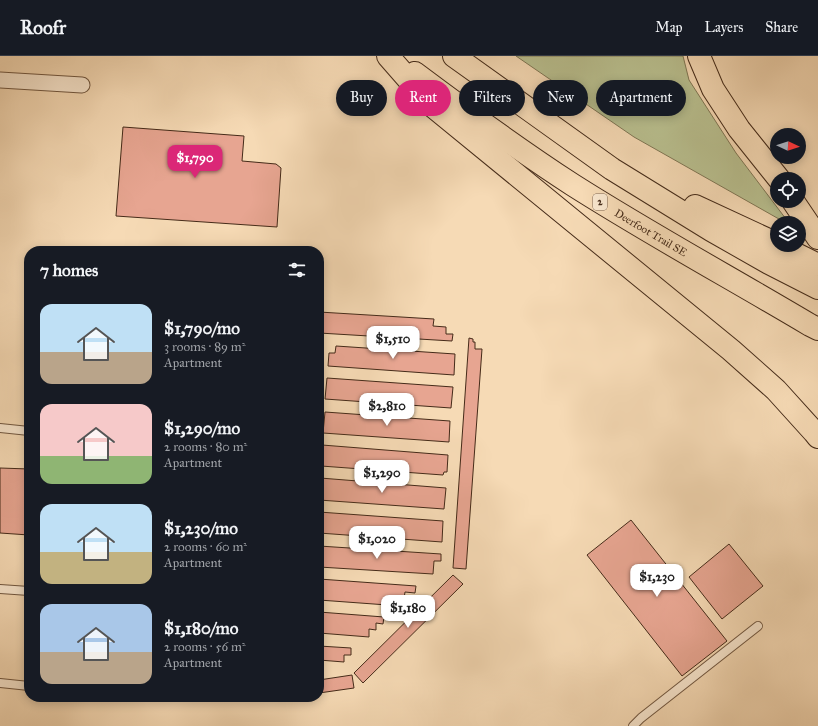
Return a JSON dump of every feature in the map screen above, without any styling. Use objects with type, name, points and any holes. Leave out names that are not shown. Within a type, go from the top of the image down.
[{"type":"highway","points":[[388,56],[430,104],[731,350],[776,390],[818,437]]},
{"type":"highway","name":"Deerfoot Trail SE","points":[[394,56],[458,106],[573,185],[652,234],[818,329]]},
{"type":"highway","points":[[454,56],[612,169],[711,230],[769,263],[818,288]]},
{"type":"highway","points":[[699,56],[713,89],[734,122],[773,172]]},
{"type":"highway","points":[[612,169],[770,241]]},
{"type":"highway","points":[[799,210],[818,238]]},
{"type":"highway","points":[[792,252],[818,265]]},
{"type":"street","points":[[0,80],[82,85]]},
{"type":"lane","points":[[0,428],[24,430]]},
{"type":"lane","points":[[0,589],[24,591]]},
{"type":"lane","points":[[633,726],[640,718],[758,626]]},
{"type":"lane","points":[[0,684],[24,686]]},
{"type":"green space","points":[[516,56],[683,56],[689,80],[736,153],[770,198],[770,208],[778,208],[784,216],[774,216],[634,137],[603,116],[686,116],[686,80],[596,80],[596,111],[588,105],[588,80],[551,80]]},
{"type":"building","points":[[123,127],[244,136],[242,161],[276,164],[281,168],[277,227],[116,216]]},
{"type":"building","points":[[324,312],[434,319],[433,326],[446,327],[446,334],[453,334],[452,341],[324,333]]},
{"type":"building","points":[[469,338],[473,339],[473,342],[475,342],[475,349],[482,349],[466,569],[453,568]]},
{"type":"building","points":[[336,346],[455,354],[454,375],[328,366],[329,353],[335,353]]},
{"type":"building","points":[[327,378],[453,387],[451,408],[325,399]]},
{"type":"building","points":[[325,412],[450,421],[449,442],[324,433]]},
{"type":"building","points":[[324,445],[448,455],[447,472],[444,472],[443,475],[324,466]]},
{"type":"building","points":[[0,468],[24,469],[24,535],[0,533]]},
{"type":"building","points":[[324,478],[446,488],[444,509],[324,500]]},
{"type":"building","points":[[324,512],[443,521],[442,542],[324,533]]},
{"type":"building","points":[[631,520],[727,641],[682,676],[587,555]]},
{"type":"building","points":[[729,544],[763,586],[722,619],[689,577]]},
{"type":"building","points":[[324,546],[441,554],[441,561],[434,561],[433,574],[324,567]]},
{"type":"building","points":[[453,575],[463,584],[363,683],[354,673]]},
{"type":"building","points":[[324,579],[416,586],[415,593],[405,592],[404,599],[401,599],[401,606],[324,600]]},
{"type":"building","points":[[324,612],[384,617],[383,624],[376,623],[376,630],[369,629],[369,637],[324,633]]},
{"type":"building","points":[[324,646],[351,648],[351,655],[344,655],[344,662],[324,660]]},
{"type":"building","points":[[352,675],[354,688],[324,692],[324,679]]}]
